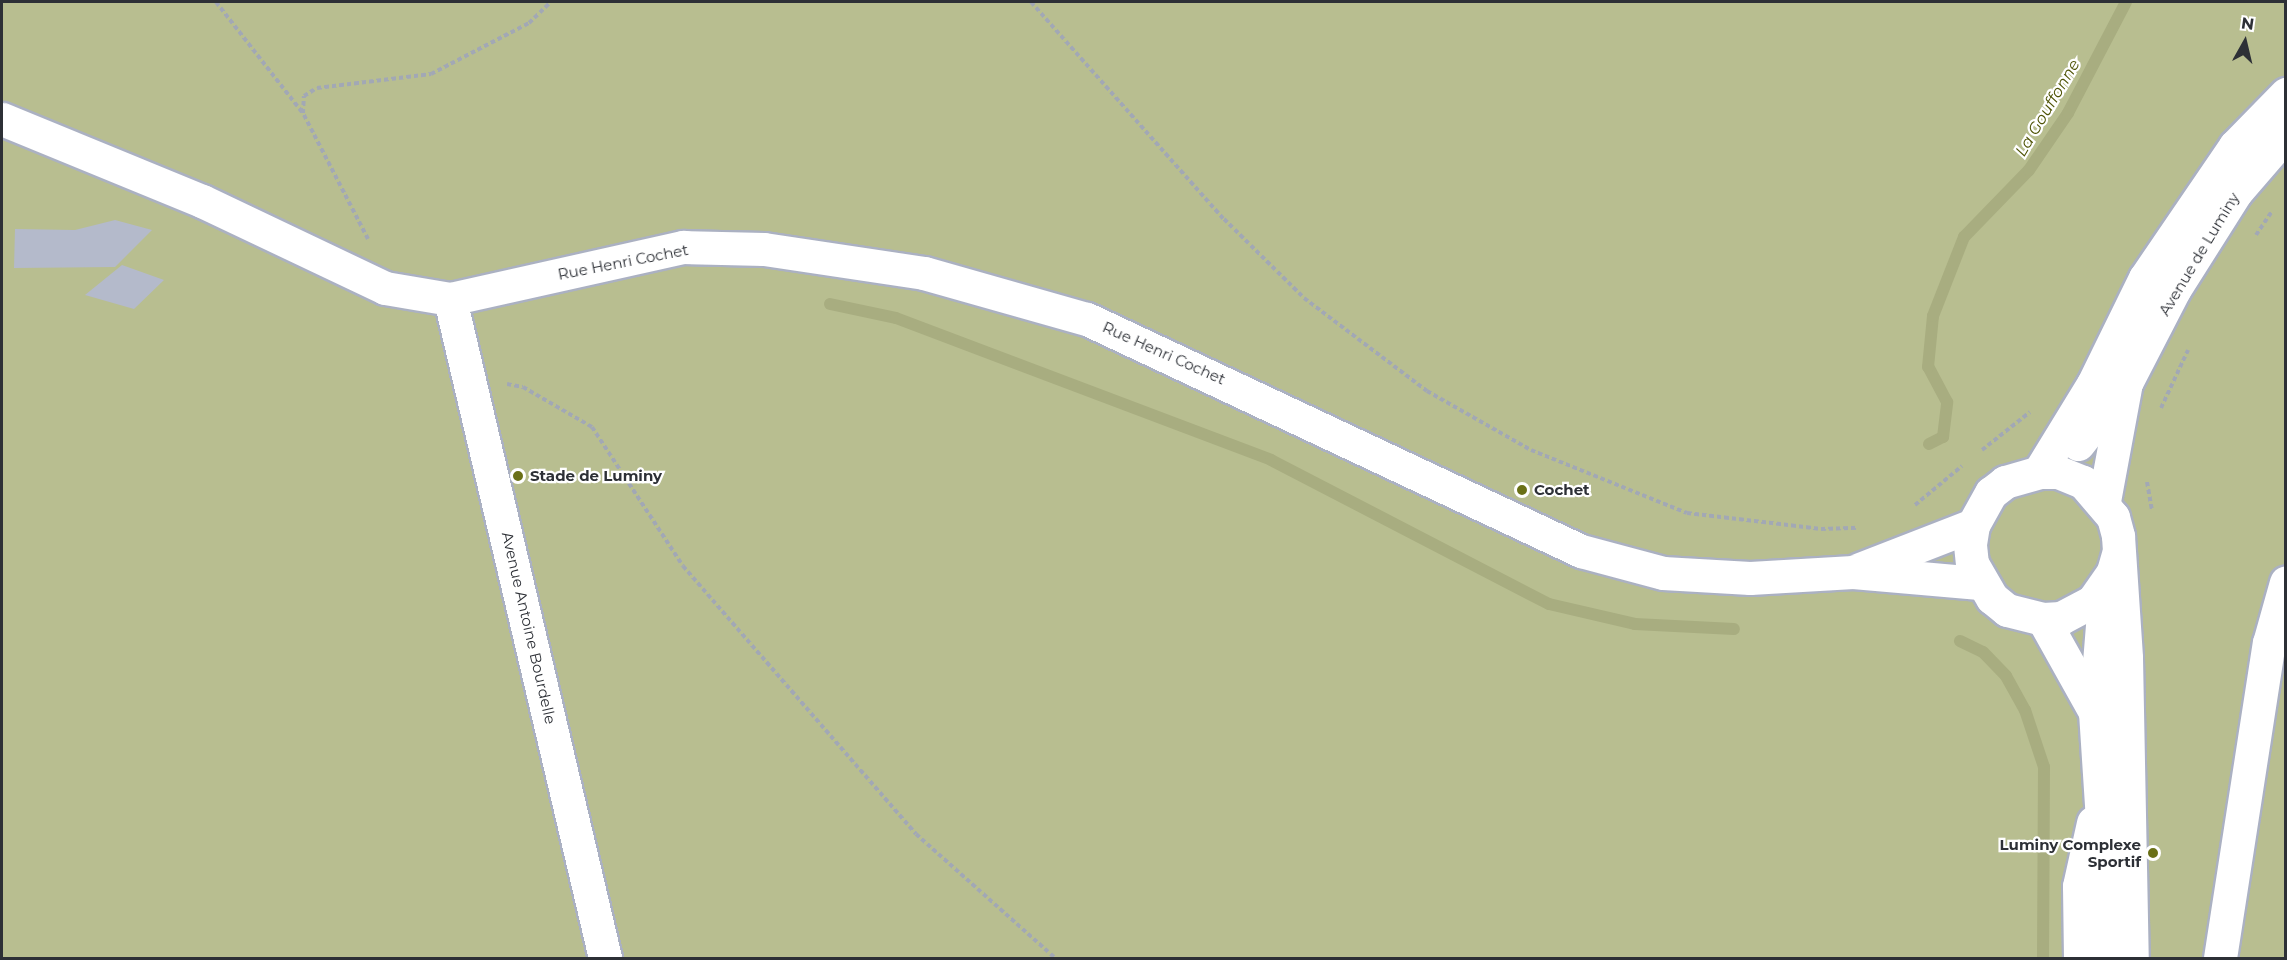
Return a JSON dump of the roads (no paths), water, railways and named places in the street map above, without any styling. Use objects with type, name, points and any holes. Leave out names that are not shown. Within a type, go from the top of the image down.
[{"type":"street","points":[[2048,472],[2145,278],[2235,146],[2286,94]]},
{"type":"street","points":[[2,119],[202,201],[385,288],[450,299]]},
{"type":"street","name":"Avenue de Luminy","points":[[2048,472],[2126,383],[2174,290],[2236,192],[2286,134]]},
{"type":"street","name":"Rue Henri Cochet","points":[[450,299],[683,247],[764,249],[924,273],[1087,319],[1581,551],[1664,573],[1750,578],[1853,572],[1980,583]]},
{"type":"street","name":"Avenue Antoine Bourdelle","points":[[450,299],[471,376],[605,958]]},
{"type":"street","name":"Avenue de Luminy","points":[[2104,501],[2126,383]]},
{"type":"street","points":[[2105,588],[2078,612],[2043,619],[2007,610],[1980,583],[1970,544],[1973,525],[1998,488],[2048,472],[2083,482],[2104,501],[2113,517],[2118,554],[2132,800],[2132,958]]},
{"type":"street","name":"Rue Henri Cochet","points":[[1853,572],[1973,525]]},
{"type":"street","points":[[2111,958],[2102,783],[2095,711],[2105,588],[2118,554]]},
{"type":"street","points":[[2220,958],[2269,643],[2286,582]]},
{"type":"street","points":[[2043,619],[2095,711]]},
{"type":"street","points":[[2080,958],[2079,886],[2102,783]]},
{"type":"waterway","name":"La Gouffonne","points":[[1929,444],[1943,437],[1947,402],[1928,367],[1933,316],[1964,237],[2029,170],[2068,113],[2126,2]]},
{"type":"waterway","points":[[830,304],[896,318],[1271,460],[1549,604],[1635,624],[1734,629]]},
{"type":"waterway","name":"La Gouffonne","points":[[1960,641],[1983,652],[2006,676],[2025,710],[2044,767],[2043,958]]},
{"type":"place","name":"Stade de Luminy","points":[[518,476]]},
{"type":"place","name":"Cochet","points":[[1522,490]]},
{"type":"place","name":"Luminy Complexe Sportif","points":[[2153,853]]}]
